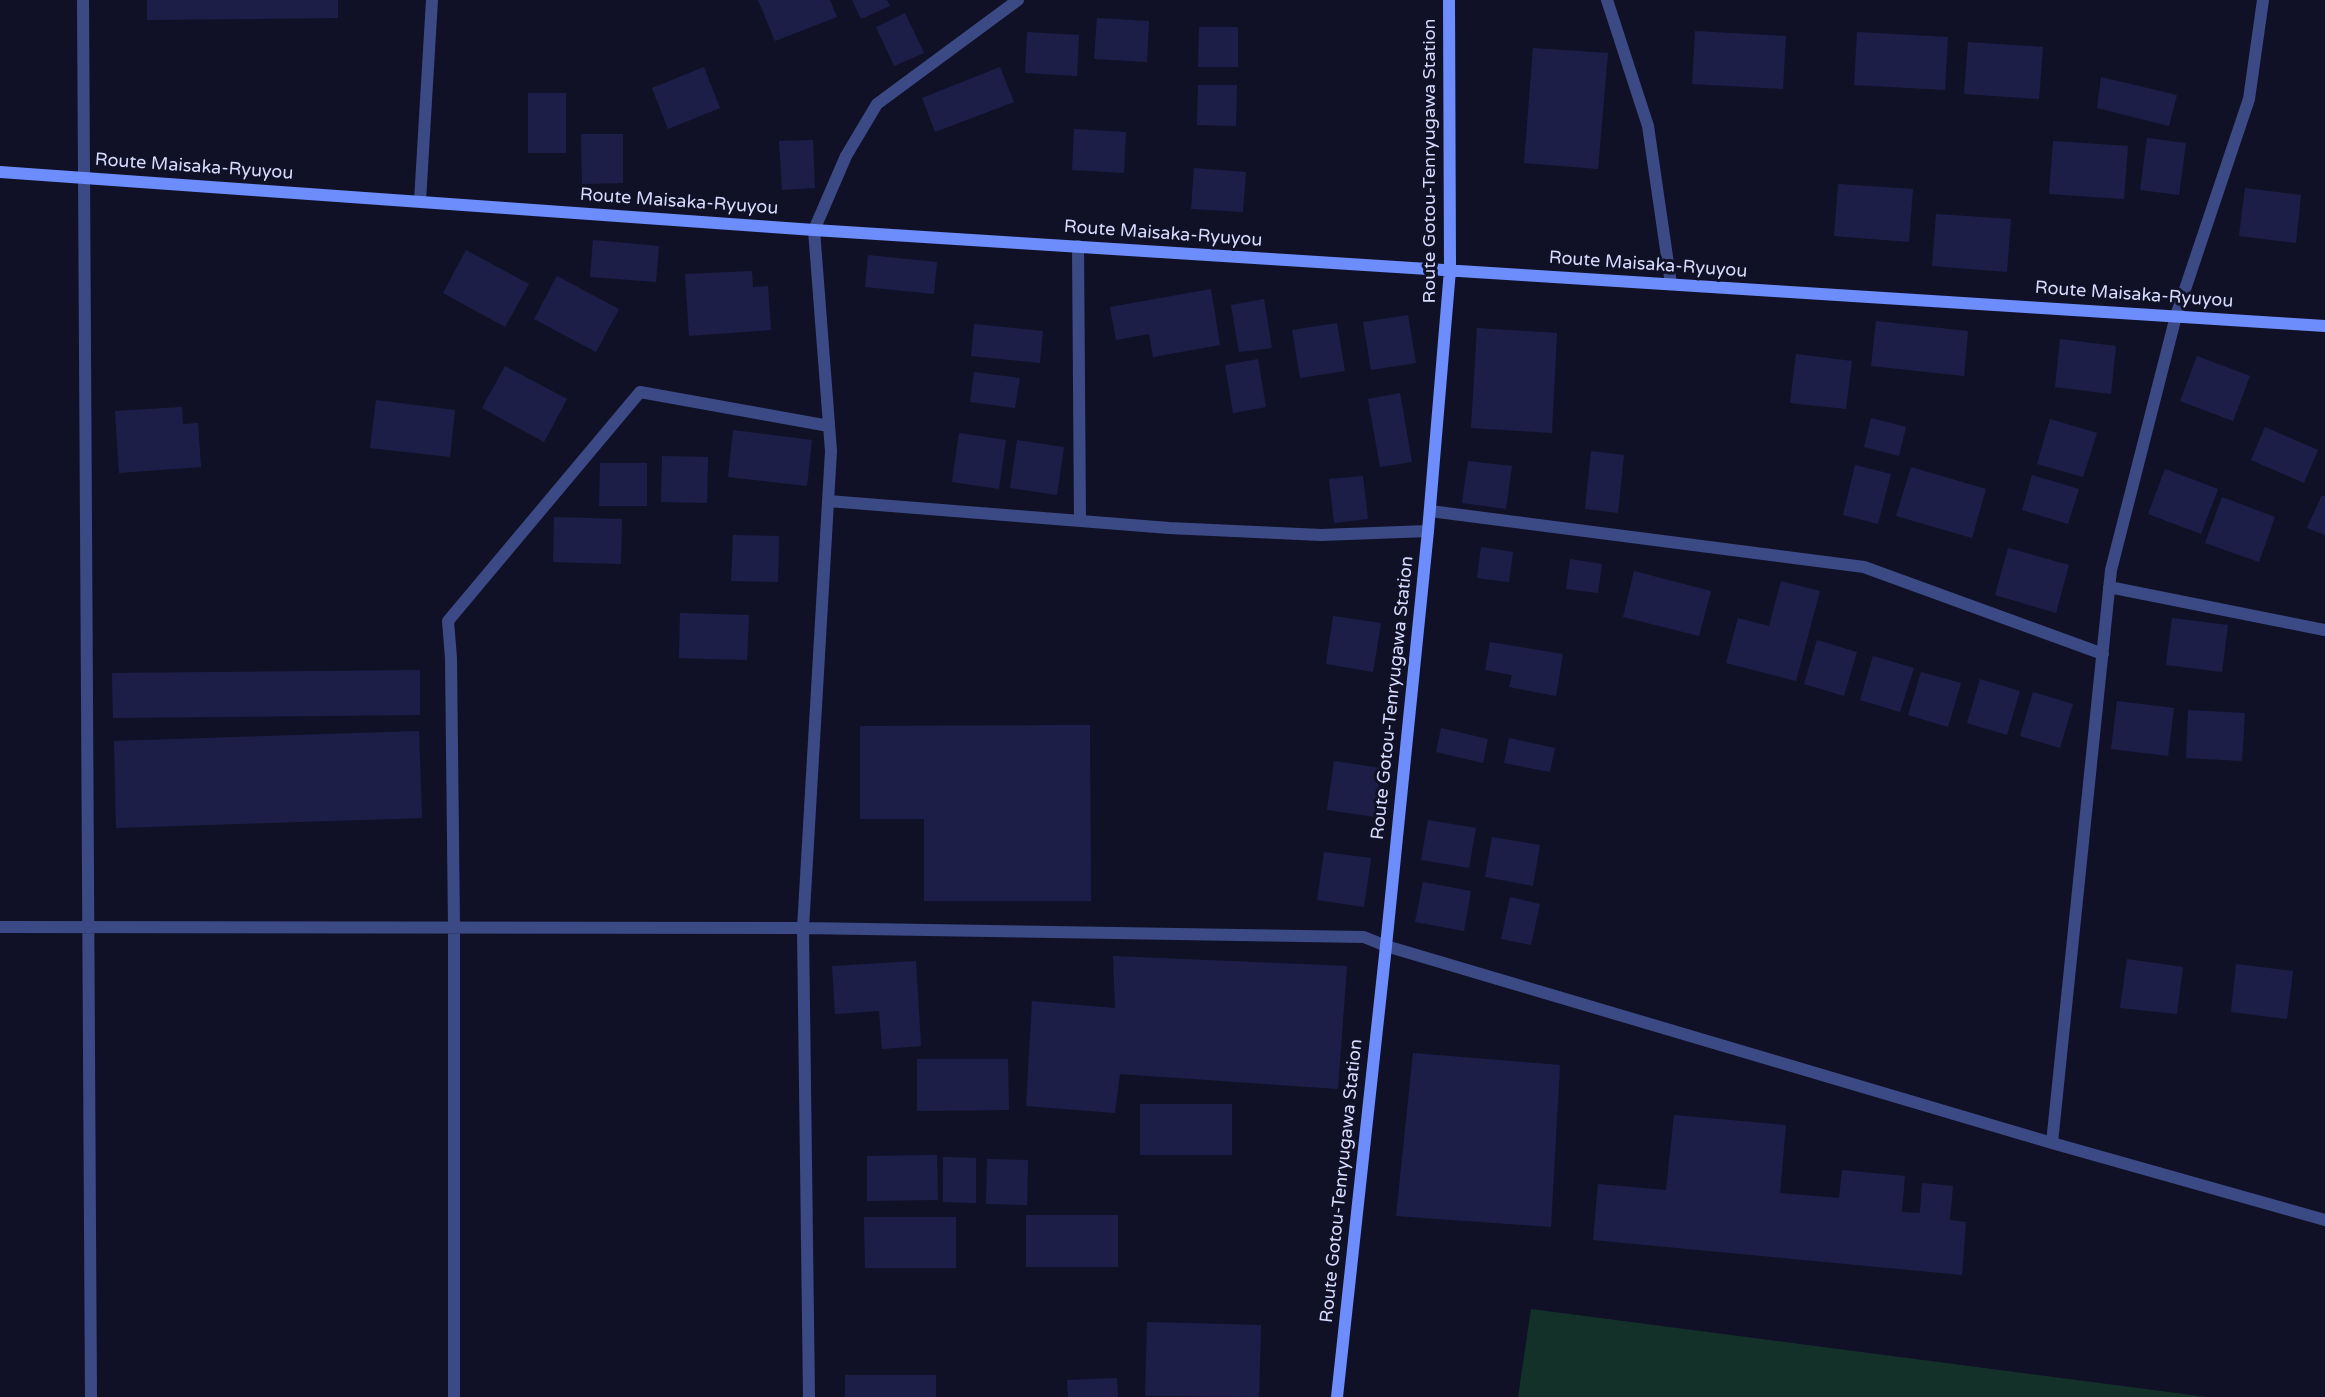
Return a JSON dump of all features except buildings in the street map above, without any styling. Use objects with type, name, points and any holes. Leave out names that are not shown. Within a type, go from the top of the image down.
[{"type":"main road","name":"Route Gotou-Tenryugawa Station","points":[[1337,1397],[1430,512],[1450,270],[1449,0]]},
{"type":"main road","name":"Route Maisaka-Ryuyou","points":[[0,172],[814,230],[2325,327]]},
{"type":"street","points":[[83,0],[86,178],[86,662],[89,915],[87,927],[91,1397]]},
{"type":"street","points":[[420,201],[432,0]]},
{"type":"street","points":[[809,1397],[803,928],[831,451],[814,230],[846,156],[877,104],[1018,0]]},
{"type":"street","points":[[1607,0],[1648,126],[1671,284]]},
{"type":"street","points":[[2052,1143],[2111,570],[2176,316],[2249,99],[2263,0]]},
{"type":"street","points":[[1078,246],[1080,521]]},
{"type":"street","points":[[454,1397],[454,928],[451,658],[448,621],[640,392],[829,426]]},
{"type":"street","points":[[828,501],[1169,528],[1321,535],[1428,531]]},
{"type":"street","points":[[1430,512],[1864,567],[2103,654]]},
{"type":"street","points":[[2109,587],[2325,630]]},
{"type":"street","points":[[0,927],[803,928],[1364,937],[1386,946],[2052,1143],[2325,1221]]},
{"type":"green space","points":[[1531,1309],[2207,1397],[1518,1397]]}]
